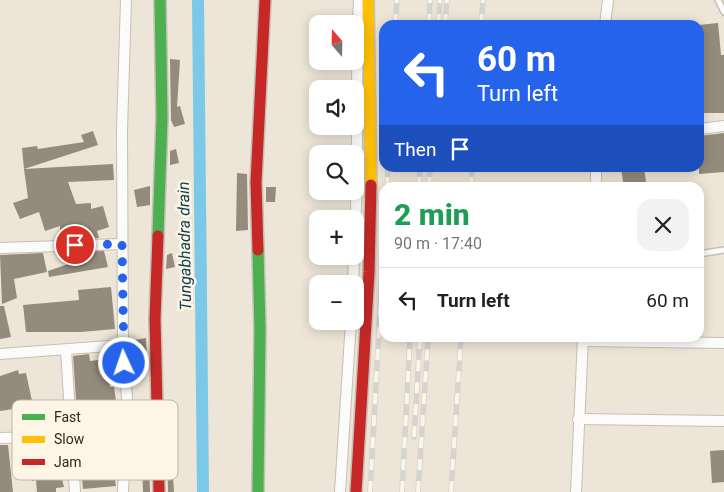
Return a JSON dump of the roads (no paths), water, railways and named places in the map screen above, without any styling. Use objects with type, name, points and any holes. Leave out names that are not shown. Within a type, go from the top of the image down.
[{"type":"street","points":[[126,0],[122,130],[123,345],[126,400]]},
{"type":"street","points":[[157,400],[155,310],[162,117],[160,0]]},
{"type":"street","points":[[258,492],[260,330],[256,182],[265,0]]},
{"type":"street","points":[[358,145],[357,44],[359,0]]},
{"type":"street","points":[[356,492],[364,359],[371,158],[368,0]]},
{"type":"street","points":[[606,20],[608,0]]},
{"type":"street","points":[[704,128],[724,126]]},
{"type":"street","points":[[364,157],[371,158]]},
{"type":"street","points":[[0,248],[122,244]]},
{"type":"street","points":[[340,492],[340,468],[350,330]]},
{"type":"street","points":[[576,492],[583,342]]},
{"type":"street","points":[[633,342],[724,342]]},
{"type":"street","points":[[0,354],[123,345]]},
{"type":"street","points":[[66,350],[69,400]]},
{"type":"street","points":[[348,357],[364,359]]},
{"type":"street","points":[[578,419],[724,421]]},
{"type":"street","points":[[340,468],[358,470]]},
{"type":"lane","points":[[718,0],[724,12]]},
{"type":"lane","points":[[704,253],[724,250]]},
{"type":"waterway","name":"Tungabhadra drain","points":[[198,0],[203,492]]},
{"type":"railway","points":[[395,20],[397,0]]},
{"type":"railway","points":[[429,20],[430,0]]},
{"type":"railway","points":[[438,20],[440,0]]},
{"type":"railway","points":[[445,20],[447,0]]},
{"type":"railway","points":[[481,20],[483,0]]},
{"type":"railway","points":[[387,182],[388,172]]},
{"type":"railway","points":[[419,182],[420,172]]},
{"type":"railway","points":[[429,182],[430,172]]},
{"type":"railway","points":[[471,182],[472,172]]},
{"type":"railway","points":[[370,492],[379,330]]},
{"type":"railway","points":[[402,492],[410,342]]},
{"type":"railway","points":[[414,437],[420,342]]},
{"type":"railway","points":[[418,492],[428,342]]},
{"type":"railway","points":[[451,492],[461,342]]}]
